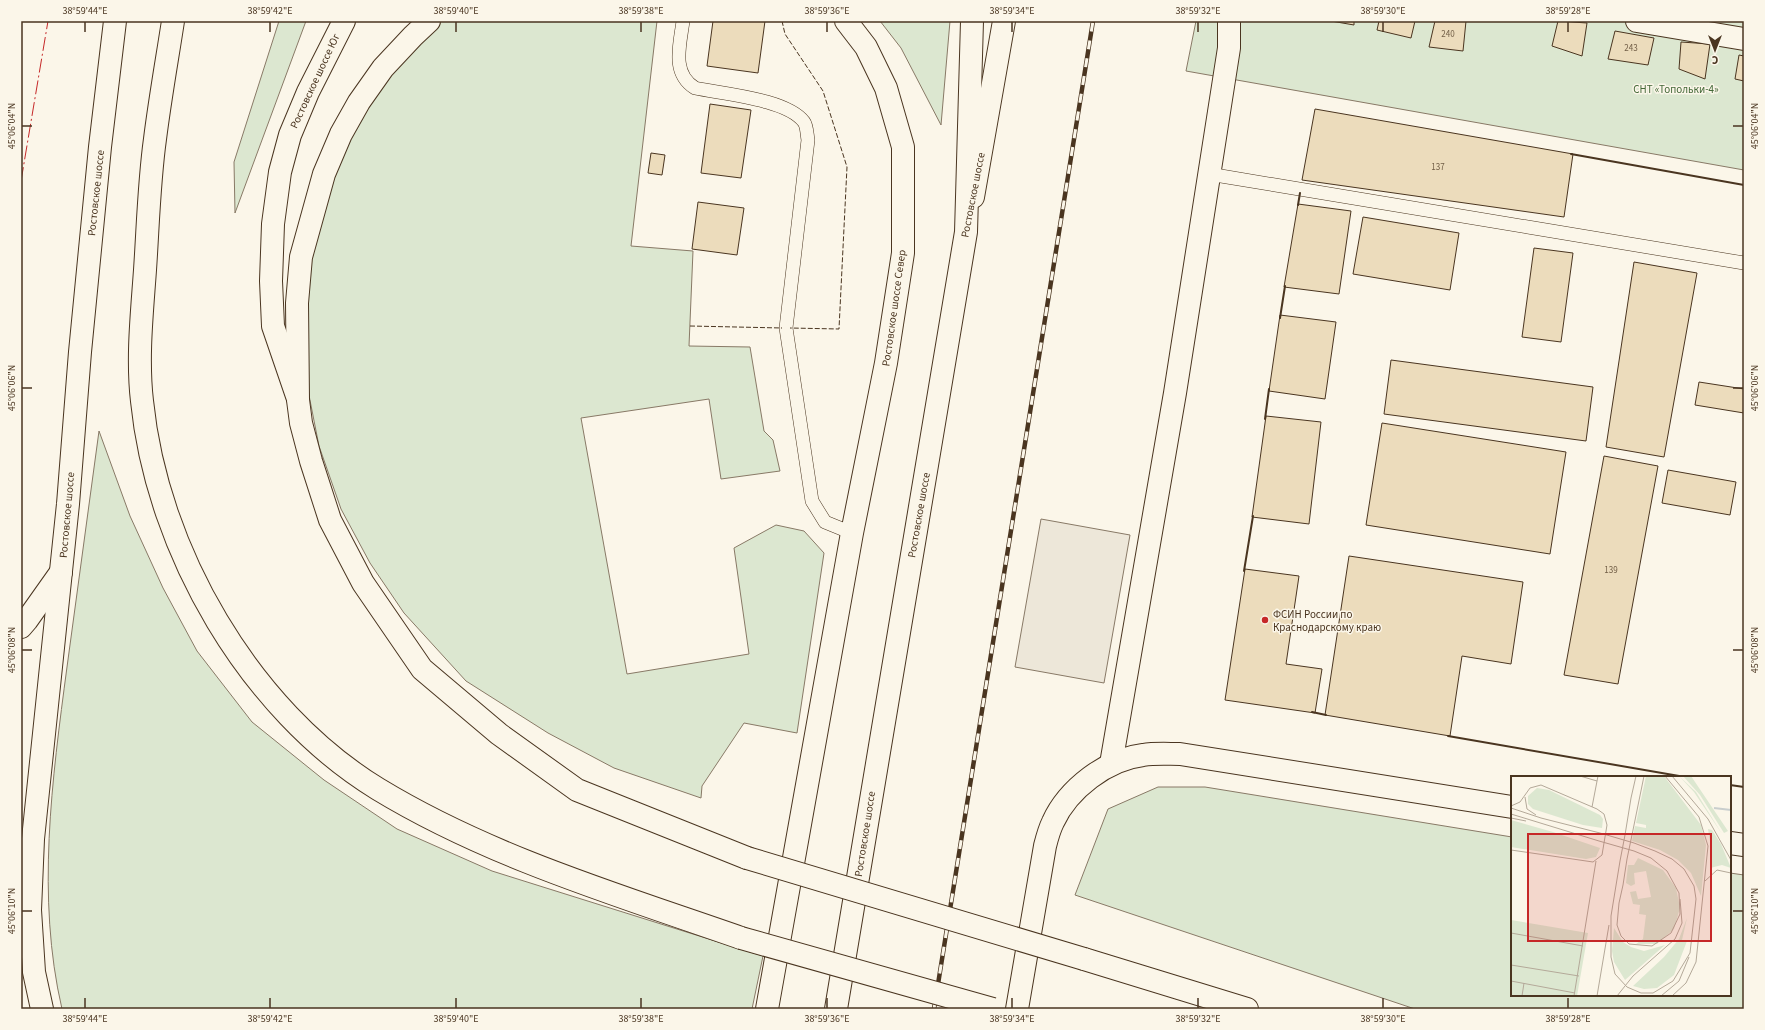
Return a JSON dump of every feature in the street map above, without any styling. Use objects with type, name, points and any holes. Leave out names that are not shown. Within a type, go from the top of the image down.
[{"type":"main road","name":"Ростовское шоссе","points":[[42,1009],[34,972],[30,910],[32,840],[61,572],[96,194],[115,21]]},
{"type":"main road","points":[[172,21],[154,141],[141,336],[141,399],[152,469],[170,524],[194,579],[235,650],[261,685],[303,730],[339,761],[375,787],[416,811],[537,867],[741,938],[994,1009]]},
{"type":"main road","name":"Ростовское шоссе Юг","points":[[298,400],[273,326],[271,281],[273,224],[280,172],[290,135],[308,92],[344,21]]},
{"type":"main road","points":[[429,21],[383,68],[359,102],[341,134],[324,174],[301,256],[296,303],[298,400],[301,423],[310,461],[330,520],[363,583],[422,669],[499,734],[577,790],[747,858],[1247,1009]]},
{"type":"main road","name":"Ростовское шоссе Север","points":[[846,21],[866,47],[886,88],[903,147],[903,253],[886,363],[852,533]]},
{"type":"main road","points":[[966,232],[972,21]]},
{"type":"main road","name":"Ростовское шоссе","points":[[836,1009],[966,232],[1004,21]]},
{"type":"main road","points":[[1111,764],[1175,393],[1229,48],[1229,21]]},
{"type":"main road","points":[[1637,21],[1744,39]]},
{"type":"main road","points":[[767,1009],[852,533]]},
{"type":"main road","points":[[21,627],[61,572]]},
{"type":"main road","points":[[1017,1009],[1045,846],[1053,822],[1067,799],[1086,781],[1111,764],[1142,755],[1180,754],[1511,807]]},
{"type":"main road","points":[[1731,842],[1744,845]]},
{"type":"lane","points":[[683,21],[678,61],[682,75],[687,84],[695,88],[773,103],[793,112],[805,123],[808,140],[786,328],[812,501],[825,522],[852,533]]},
{"type":"lane","points":[[1209,174],[1744,263]]},
{"type":"green space","points":[[279,21],[306,21],[235,213],[234,162]]},
{"type":"green space","points":[[439,21],[657,21],[631,246],[693,251],[689,346],[750,347],[764,431],[773,440],[780,471],[721,479],[709,399],[581,418],[627,674],[749,654],[734,548],[776,525],[804,531],[824,553],[797,733],[744,723],[702,786],[701,798],[614,768],[548,733],[466,681],[404,613],[370,563],[341,509],[319,446],[305,375],[307,252],[331,167],[403,52]]},
{"type":"green space","points":[[880,21],[950,21],[941,125],[901,48]]},
{"type":"green space","name":"СНТ «Топольки-4»","points":[[1196,21],[1744,21],[1744,170],[1186,71]]},
{"type":"green space","points":[[99,431],[130,516],[163,588],[197,651],[252,722],[324,780],[397,829],[492,871],[763,956],[752,1009],[62,1009],[54,967],[50,924],[48,881],[49,838],[61,710]]},
{"type":"green space","points":[[1158,787],[1205,787],[1511,837],[1511,996],[1731,996],[1731,873],[1744,875],[1744,1009],[1415,1009],[1075,895],[1108,809]]},
{"type":"shaded area","points":[[1041,519],[1130,535],[1104,683],[1015,667]]},
{"type":"building","points":[[713,21],[765,21],[758,73],[707,66]]},
{"type":"building","points":[[1331,21],[1354,21],[1354,25]]},
{"type":"building","points":[[1379,21],[1415,21],[1411,38],[1377,30]]},
{"type":"building","points":[[1435,21],[1466,21],[1463,51],[1429,47]]},
{"type":"building","points":[[1558,21],[1587,23],[1582,56],[1552,46]]},
{"type":"building","points":[[1615,31],[1654,38],[1648,65],[1608,59]]},
{"type":"building","points":[[1681,42],[1710,44],[1705,79],[1679,69]]},
{"type":"building","points":[[1739,55],[1744,56],[1744,81],[1735,79]]},
{"type":"building","points":[[710,104],[751,110],[741,178],[701,173]]},
{"type":"building","points":[[1315,109],[1573,154],[1564,217],[1302,180]]},
{"type":"building","points":[[651,153],[665,155],[662,175],[648,173]]},
{"type":"building","points":[[698,202],[744,208],[737,255],[692,249]]},
{"type":"building","points":[[1298,204],[1351,211],[1339,294],[1284,287]]},
{"type":"building","points":[[1363,217],[1459,233],[1450,290],[1353,274]]},
{"type":"building","points":[[1534,248],[1573,253],[1561,342],[1522,337]]},
{"type":"building","points":[[1634,262],[1697,273],[1664,457],[1606,447]]},
{"type":"building","points":[[1280,315],[1336,322],[1325,399],[1269,391]]},
{"type":"building","points":[[1391,360],[1593,387],[1586,441],[1384,414]]},
{"type":"building","points":[[1699,382],[1744,389],[1744,413],[1695,405]]},
{"type":"building","points":[[1266,416],[1321,422],[1309,524],[1252,517]]},
{"type":"building","points":[[1382,423],[1566,452],[1550,554],[1366,525]]},
{"type":"building","points":[[1604,456],[1658,466],[1618,684],[1564,675]]},
{"type":"building","points":[[1668,470],[1736,482],[1730,515],[1662,503]]},
{"type":"building","points":[[1349,556],[1523,582],[1511,664],[1462,656],[1450,736],[1325,715]]},
{"type":"building","name":"ФСИН России по Краснодарскому краю","points":[[1245,569],[1299,576],[1286,664],[1322,669],[1315,713],[1225,700]]},
{"type":"railway","points":[[934,1009],[1093,21]]},
{"type":"fence","points":[[782,21],[785,34],[823,91],[847,167],[839,329],[790,328]]},
{"type":"fence","points":[[690,326],[782,328]]},
{"type":"wall","points":[[1571,154],[1744,185]]},
{"type":"wall","points":[[1298,205],[1300,193]]},
{"type":"wall","points":[[1280,318],[1285,286]]},
{"type":"wall","points":[[1265,419],[1269,389]]},
{"type":"wall","points":[[1244,571],[1253,516]]},
{"type":"wall","points":[[1312,712],[1326,715]]},
{"type":"wall","points":[[1448,736],[1679,776]]},
{"type":"wall","points":[[1731,785],[1744,787]]},
{"type":"power","points":[[21,181],[48,21]]},
{"type":"place","name":"ФСИН России по Краснодарскому краю","points":[[1265,620]]}]
